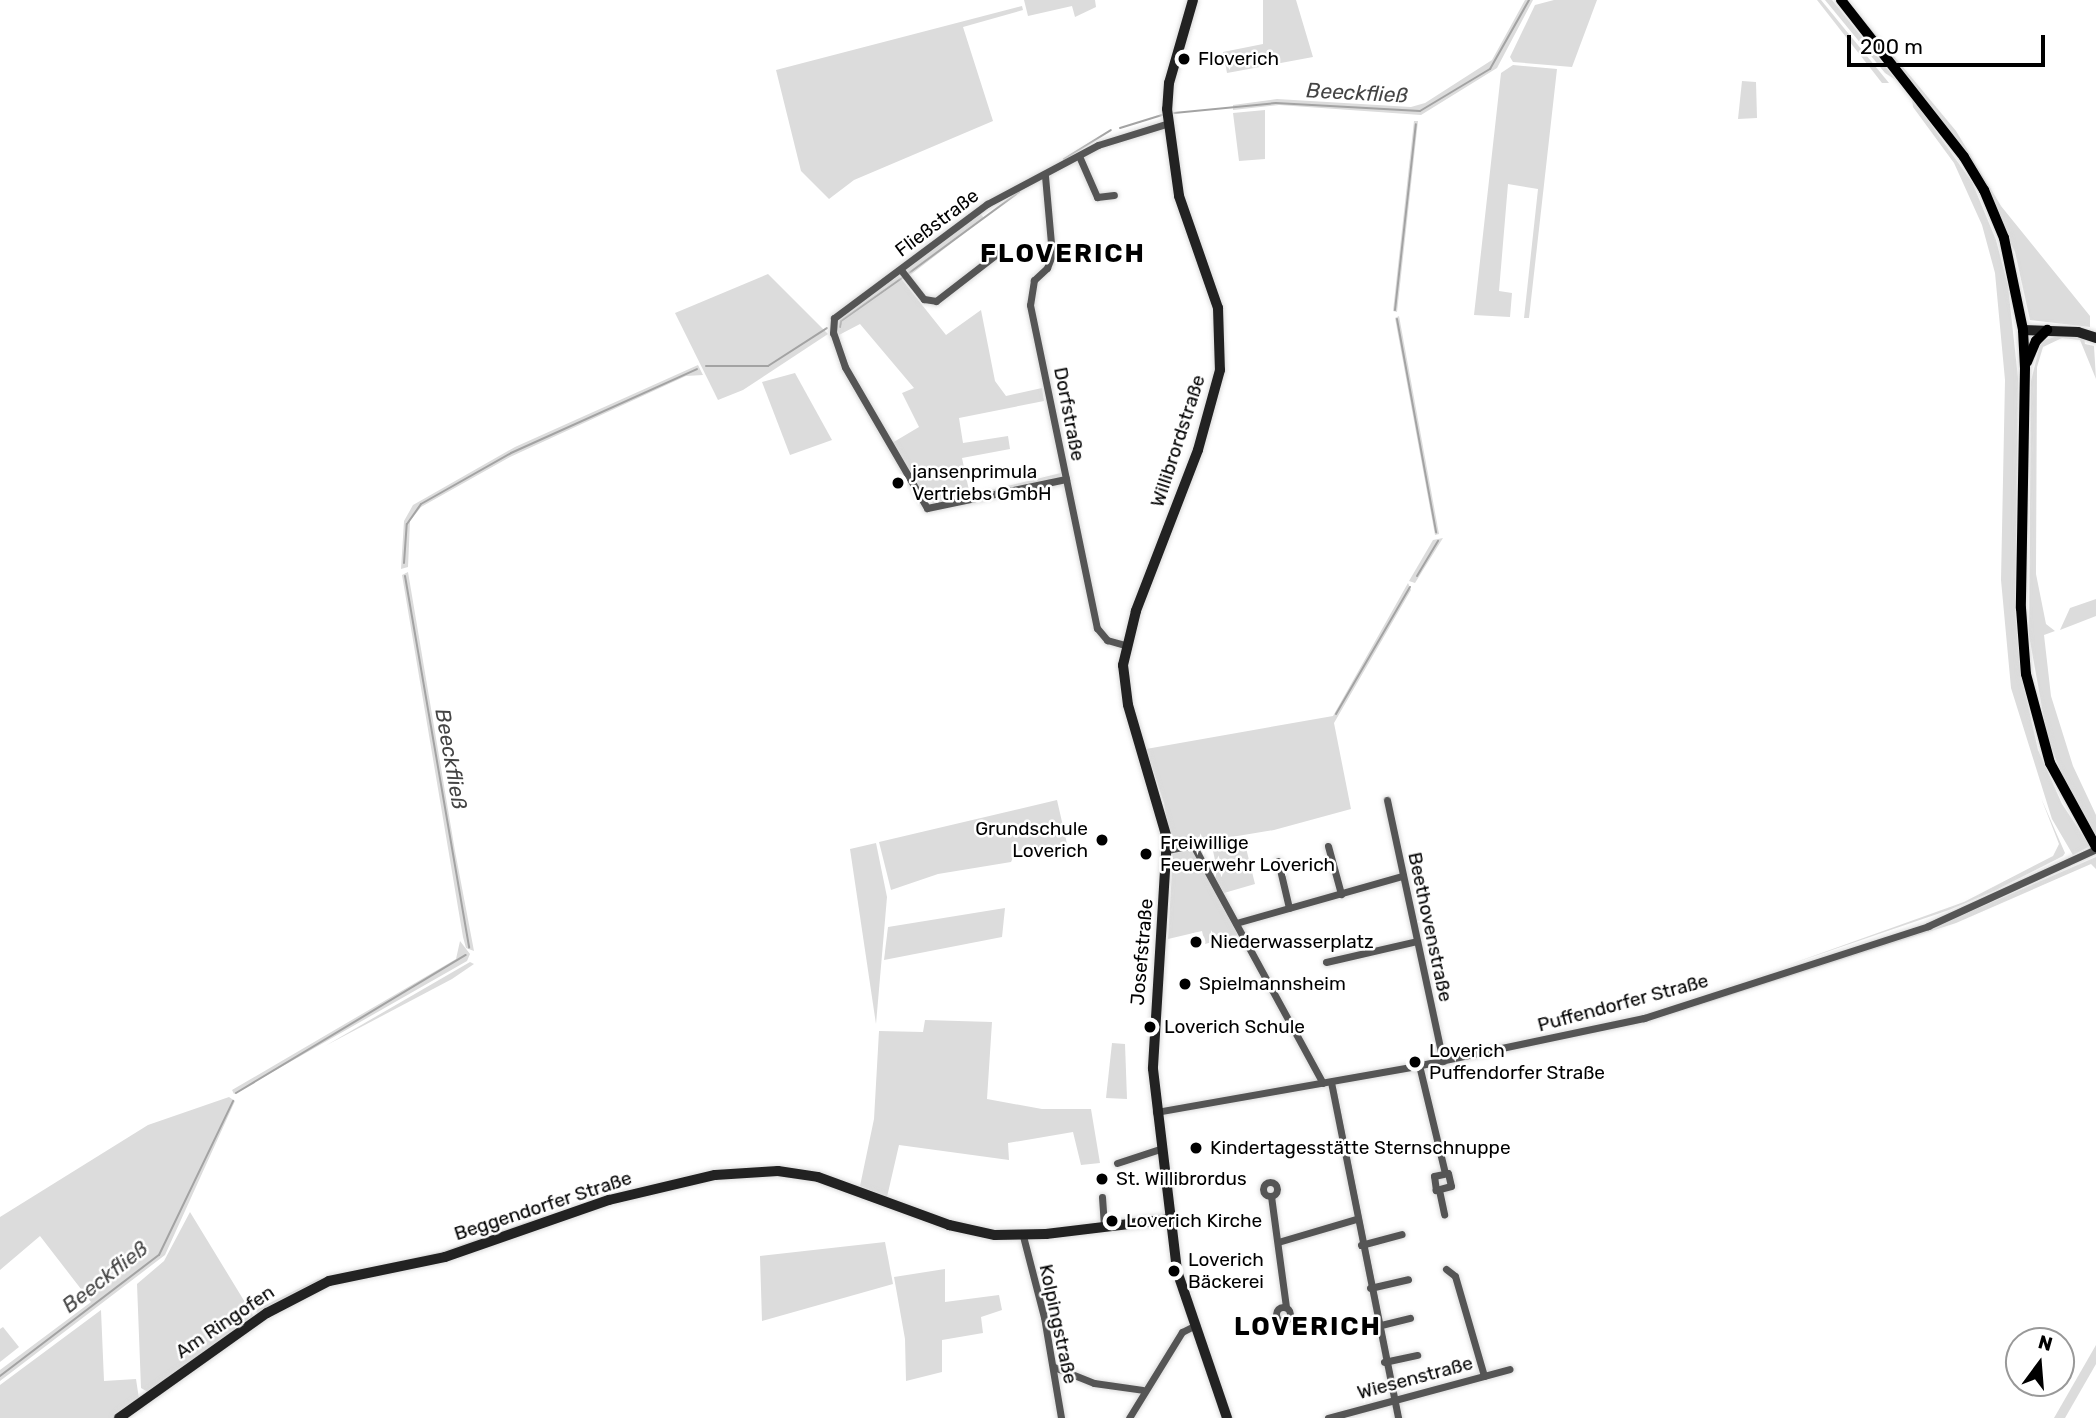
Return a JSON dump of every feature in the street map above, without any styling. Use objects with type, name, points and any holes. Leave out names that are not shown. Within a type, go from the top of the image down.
[{"type":"main road","points":[[1841,0],[1936,117],[1984,190],[2004,238],[2023,330],[2025,368],[2021,607],[2026,674],[2050,763],[2096,848]]},
{"type":"main road","points":[[2025,368],[2036,341],[2047,330]]},
{"type":"street","name":"Willibrordstraße","points":[[1125,645],[1200,444],[1222,344],[1214,293],[1180,196],[1169,122],[1169,83],[1193,0]]},
{"type":"street","name":"Fließstraße","points":[[1066,479],[927,508],[845,367],[833,333],[836,314],[901,270],[987,204],[1117,136],[1169,122]]},
{"type":"street","points":[[1079,156],[1097,197],[1114,195]]},
{"type":"street","name":"Dorfstraße","points":[[1045,176],[1052,255],[1047,268],[1034,280],[1030,305],[1097,628],[1107,640],[1125,645]]},
{"type":"street","points":[[901,270],[923,299],[936,301],[998,253]]},
{"type":"street","points":[[2023,330],[2047,330],[2096,338]]},
{"type":"street","name":"Josefstraße","points":[[1125,645],[1128,705],[1165,820],[1167,850],[1153,1046],[1156,1112],[1163,1148],[1170,1219],[1177,1271],[1192,1327],[1227,1418]]},
{"type":"street","name":"Beethovenstraße","points":[[1387,800],[1443,1061]]},
{"type":"street","points":[[1167,850],[1192,845],[1327,1082],[1384,1362],[1398,1418]]},
{"type":"street","points":[[1328,846],[1341,894]]},
{"type":"street","name":"Puffendorfer Straße","points":[[1156,1112],[1443,1061],[1593,1030],[1745,987],[1939,922],[2096,848]]},
{"type":"street","points":[[1278,861],[1289,908]]},
{"type":"street","points":[[1236,923],[1402,876]]},
{"type":"street","points":[[1326,962],[1417,941]]},
{"type":"street","points":[[1419,1065],[1445,1173],[1451,1186],[1438,1190]]},
{"type":"street","points":[[1116,1163],[1163,1148]]},
{"type":"street","name":"Beggendorfer Straße","points":[[361,1274],[445,1257],[622,1196],[753,1171],[818,1177],[949,1226],[1023,1236],[1170,1219]]},
{"type":"street","points":[[1444,1214],[1434,1176],[1445,1173]]},
{"type":"street","points":[[1271,1196],[1286,1307]]},
{"type":"street","points":[[1102,1197],[1104,1226]]},
{"type":"street","points":[[1278,1242],[1356,1219]]},
{"type":"street","points":[[1362,1245],[1402,1234]]},
{"type":"street","name":"Kolpingstraße","points":[[1023,1236],[1054,1367],[1061,1418]]},
{"type":"street","points":[[1446,1269],[1455,1276],[1484,1376]]},
{"type":"street","name":"Am Ringofen","points":[[118,1418],[285,1301],[328,1281],[361,1274]]},
{"type":"street","points":[[1370,1288],[1408,1279]]},
{"type":"street","points":[[1377,1326],[1410,1318]]},
{"type":"street","points":[[1129,1418],[1143,1390],[1182,1332],[1192,1327]]},
{"type":"street","points":[[1384,1362],[1417,1354]]},
{"type":"street","points":[[1054,1367],[1094,1383],[1143,1390]]},
{"type":"street","name":"Wiesenstraße","points":[[1328,1418],[1509,1369]]},
{"type":"shaded area","points":[[1024,0],[1095,0],[1096,7],[1075,17],[1072,6],[1028,16]]},
{"type":"shaded area","points":[[1263,0],[1296,0],[1313,57],[1227,73],[1223,52],[1263,44]]},
{"type":"shaded area","points":[[1525,0],[1533,0],[1497,68],[1421,115],[1279,105],[1233,110],[1233,105],[1277,99],[1411,107],[1425,103],[1492,60]]},
{"type":"shaded area","points":[[1554,0],[1597,0],[1572,67],[1513,62],[1510,57],[1535,5]]},
{"type":"shaded area","points":[[1817,0],[1821,0],[1889,83],[1882,83]]},
{"type":"shaded area","points":[[1825,0],[1832,0],[1896,80],[1885,73]]},
{"type":"shaded area","points":[[1847,0],[1956,131],[2001,206],[2090,316],[2090,327],[2030,320],[2015,252],[1967,153]]},
{"type":"shaded area","points":[[1022,6],[1023,10],[963,27],[993,121],[854,180],[829,199],[801,171],[776,70]]},
{"type":"shaded area","points":[[1513,65],[1557,69],[1529,318],[1524,318],[1538,189],[1508,184],[1499,291],[1512,293],[1510,317],[1474,315],[1501,73]]},
{"type":"shaded area","points":[[1742,81],[1756,82],[1757,118],[1738,119]]},
{"type":"shaded area","points":[[1912,98],[1972,182],[1996,240],[2008,286],[2018,378],[2015,611],[2020,670],[2038,750],[2062,804],[2090,846],[2073,855],[2052,819],[2011,688],[2001,580],[2005,380],[1995,273],[1982,225],[1954,163],[1913,107]]},
{"type":"shaded area","points":[[1265,110],[1265,159],[1239,161],[1233,113]]},
{"type":"shaded area","points":[[1414,121],[1418,121],[1397,312],[1393,311]]},
{"type":"shaded area","points":[[979,212],[984,218],[909,276],[907,269]]},
{"type":"shaded area","points":[[768,274],[828,334],[743,390],[718,400],[675,313]]},
{"type":"shaded area","points":[[899,276],[946,335],[981,310],[995,381],[1006,396],[1042,388],[1044,401],[959,418],[963,443],[1008,436],[1010,449],[962,458],[970,495],[1061,473],[1063,479],[936,504],[927,500],[892,443],[919,427],[902,393],[914,388],[860,324],[839,335],[836,325],[842,313]]},
{"type":"shaded area","points":[[1399,316],[1439,534],[1435,535],[1395,318]]},
{"type":"shaded area","points":[[2065,334],[2084,338],[2085,344],[2094,346],[2096,379],[2080,340],[2062,338],[2043,347],[2037,367],[2036,574],[2046,624],[2055,631],[2044,635],[2051,696],[2073,766],[2096,815],[2096,836],[2062,775],[2047,736],[2029,635],[2031,381],[2041,341]]},
{"type":"shaded area","points":[[698,365],[703,375],[686,376],[510,457],[421,507],[410,521],[408,567],[401,569],[404,521],[413,505],[515,447]]},
{"type":"shaded area","points":[[795,373],[832,440],[790,455],[762,382]]},
{"type":"shaded area","points":[[1443,538],[1415,583],[1409,581],[1433,540]]},
{"type":"shaded area","points":[[408,572],[474,951],[466,948],[463,937],[402,575]]},
{"type":"shaded area","points":[[1408,583],[1411,590],[1334,723],[1351,809],[1274,830],[1171,847],[1164,803],[1146,749],[1333,716]]},
{"type":"shaded area","points":[[2096,599],[2096,616],[2060,630],[2070,608]]},
{"type":"shaded area","points":[[2041,798],[2065,853],[2063,856],[1949,910],[1788,965],[1964,902],[2053,856],[2059,844]]},
{"type":"shaded area","points":[[1057,800],[1068,848],[1016,851],[1011,862],[938,874],[891,890],[879,842]]},
{"type":"shaded area","points":[[1244,840],[1255,884],[1224,893],[1212,872],[1217,870],[1212,846]]},
{"type":"shaded area","points":[[876,843],[887,897],[876,1024],[850,849]]},
{"type":"shaded area","points":[[1192,850],[1238,935],[1205,944],[1202,931],[1168,939],[1173,854]]},
{"type":"shaded area","points":[[2096,857],[2096,869],[2091,864],[1956,923],[1648,1022],[1951,920]]},
{"type":"shaded area","points":[[1005,908],[1002,937],[884,960],[888,927]]},
{"type":"shaded area","points":[[460,941],[470,954],[467,961],[234,1094],[232,1090],[456,959]]},
{"type":"shaded area","points":[[470,962],[474,964],[452,979],[325,1046]]},
{"type":"shaded area","points":[[925,1020],[992,1022],[987,1099],[1042,1109],[1091,1109],[1100,1163],[1081,1165],[1073,1132],[1008,1143],[1009,1160],[899,1145],[887,1197],[860,1186],[874,1119],[879,1031],[923,1032]]},
{"type":"shaded area","points":[[1112,1043],[1125,1044],[1127,1099],[1106,1098]]},
{"type":"shaded area","points":[[229,1097],[235,1101],[165,1255],[0,1381],[0,1370],[91,1302],[40,1236],[0,1270],[0,1217],[148,1125]]},
{"type":"shaded area","points":[[190,1212],[254,1317],[148,1392],[141,1388],[137,1284],[164,1261]]},
{"type":"shaded area","points":[[547,1215],[466,1247],[305,1288],[260,1314],[254,1311],[318,1279],[440,1252]]},
{"type":"shaded area","points":[[885,1242],[893,1284],[762,1321],[760,1256]]},
{"type":"shaded area","points":[[945,1269],[945,1302],[999,1295],[1002,1310],[981,1317],[983,1333],[942,1340],[942,1372],[906,1381],[905,1339],[894,1277]]},
{"type":"shaded area","points":[[101,1310],[104,1381],[136,1379],[139,1399],[113,1418],[0,1418],[0,1385]]},
{"type":"shaded area","points":[[3,1327],[19,1347],[0,1362],[0,1329]]},
{"type":"shaded area","points":[[2096,1345],[2096,1364],[2065,1418],[2054,1418],[2066,1397],[2075,1397],[2075,1382]]},
{"type":"waterway","name":"Beeckfließ","points":[[1174,113],[1276,103],[1420,111],[1490,69],[1529,0]]},
{"type":"waterway","name":"Beeckfließ","points":[[1120,128],[1162,115]]},
{"type":"waterway","points":[[1395,310],[1416,124]]},
{"type":"waterway","name":"Beeckfließ","points":[[1064,159],[1111,130]]},
{"type":"waterway","name":"Beeckfließ","points":[[909,273],[1019,192]]},
{"type":"waterway","name":"Beeckfließ","points":[[840,327],[841,321],[902,278]]},
{"type":"waterway","points":[[1397,319],[1436,532]]},
{"type":"waterway","name":"Beeckfließ","points":[[706,366],[768,366],[827,328]]},
{"type":"waterway","name":"Beeckfließ","points":[[404,563],[407,524],[421,504],[511,453],[697,369]]},
{"type":"waterway","points":[[1417,576],[1438,541]]},
{"type":"waterway","name":"Beeckfließ","points":[[405,576],[469,948]]},
{"type":"waterway","points":[[1336,714],[1410,587]]},
{"type":"waterway","name":"Beeckfließ","points":[[236,1093],[466,955]]},
{"type":"waterway","name":"Beeckfließ","points":[[0,1376],[159,1255],[233,1101]]},
{"type":"place","name":"Floverich","points":[[1184,59]]},
{"type":"place","name":"jansenprimula Vertriebs GmbH","points":[[898,483]]},
{"type":"place","name":"Grundschule Loverich","points":[[1102,840]]},
{"type":"place","name":"Freiwillige Feuerwehr Loverich","points":[[1146,854]]},
{"type":"place","name":"Niederwasserplatz","points":[[1196,942]]},
{"type":"place","name":"Spielmannsheim","points":[[1185,984]]},
{"type":"place","name":"Loverich Schule","points":[[1150,1027]]},
{"type":"place","name":"Loverich Puffendorfer Straße","points":[[1415,1062]]},
{"type":"place","name":"Kindertagesstätte Sternschnuppe","points":[[1196,1148]]},
{"type":"place","name":"St. Willibrordus","points":[[1102,1179]]},
{"type":"place","name":"Loverich Kirche","points":[[1112,1221]]},
{"type":"place","name":"Loverich Bäckerei","points":[[1174,1271]]},
{"type":"district","name":"FLOVERICH","points":[[1063,254]]},
{"type":"district","name":"LOVERICH","points":[[1308,1327]]}]
